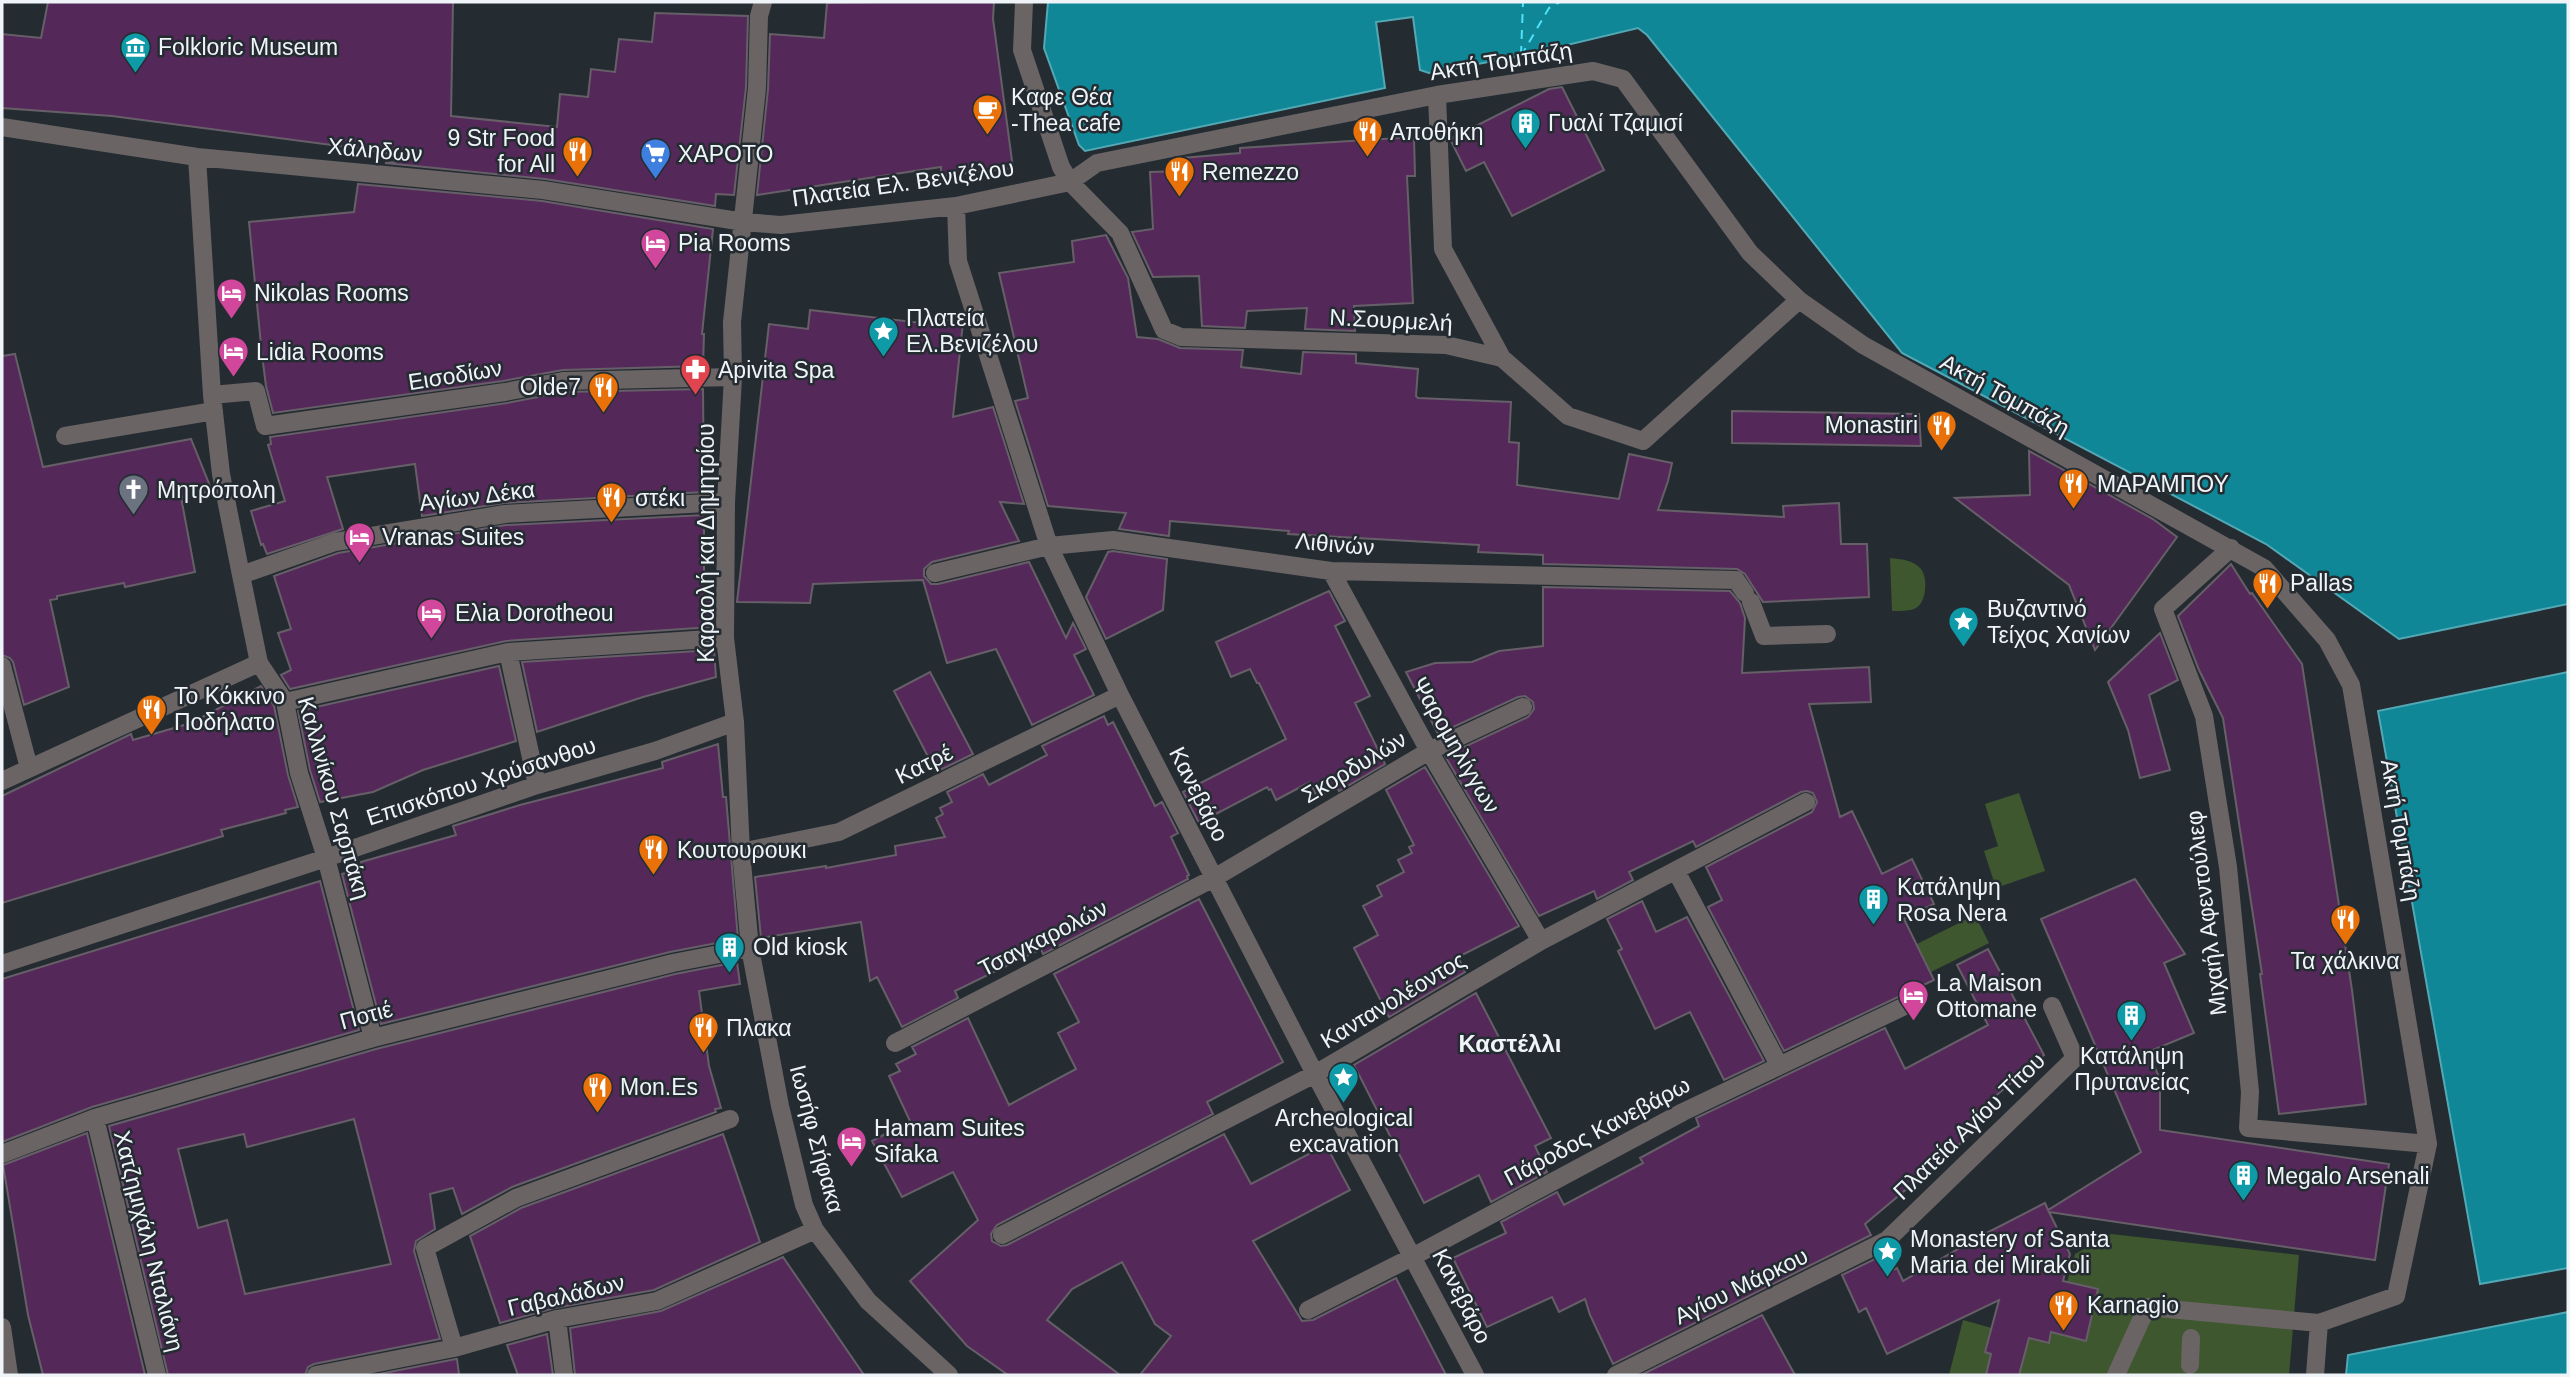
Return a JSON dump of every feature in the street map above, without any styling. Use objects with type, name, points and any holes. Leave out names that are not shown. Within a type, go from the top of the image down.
[{"type":"street","name":"Καραολή και Δημητρίου","points":[[750,948],[741,852],[735,722],[725,638],[726,502],[733,377],[733,322],[757,88],[759,16],[763,2]]},
{"type":"street","points":[[1024,2],[1022,50],[1056,155],[1070,182]]},
{"type":"street","name":"Ακτή Τομπάζη","points":[[1070,182],[1097,163],[1437,95],[1593,71],[1623,79],[1749,253],[1800,300],[1863,345],[2264,568],[2327,640],[2351,685],[2428,1143],[2396,1296],[2319,1323]]},
{"type":"street","points":[[1437,95],[1443,249],[1502,358]]},
{"type":"street","name":"Χάληδων","points":[[2,127],[197,157],[543,190],[744,222]]},
{"type":"street","name":"Καλλινίκου Σαρπάκη","points":[[197,157],[213,403],[221,474],[241,575],[259,663],[285,702],[299,773],[326,858],[373,1038]]},
{"type":"street","name":"Πλατεία Ελ. Βενιζέλου","points":[[744,222],[781,225],[956,205],[1070,182]]},
{"type":"street","name":"Ν.Σουρμελή","points":[[1070,182],[1120,233],[1164,330],[1181,337],[1446,345],[1502,358],[1568,416],[1643,442],[1800,300]]},
{"type":"street","name":"Κανεβάρο","points":[[956,205],[958,261],[1049,546],[1121,695],[1314,1074],[1414,1256],[1475,1375]]},
{"type":"street","name":"Εισοδίων","points":[[213,403],[256,391],[265,426],[477,397],[563,381],[733,377]]},
{"type":"street","points":[[65,436],[213,403]]},
{"type":"street","name":"Αγίων Δέκα","points":[[241,575],[335,542],[505,514],[726,502]]},
{"type":"street","name":"Λιθινών","points":[[935,573],[1049,546],[1113,540],[1331,572],[1744,592],[1763,636],[1827,634]]},
{"type":"street","name":"Μιχαήλ Αφεντούλιεφ","points":[[2231,548],[2163,609],[2203,716],[2210,757],[2228,867],[2250,1092],[2248,1128],[2428,1143]]},
{"type":"street","name":"Ψαρομηλίγγων","points":[[1331,572],[1429,751],[1541,941]]},
{"type":"street","points":[[285,702],[508,652],[725,638]]},
{"type":"street","points":[[508,652],[537,785]]},
{"type":"street","points":[[2,781],[259,663]]},
{"type":"street","points":[[2,666],[29,768]]},
{"type":"street","name":"Κατρέ","points":[[741,852],[839,832],[1121,695]]},
{"type":"street","name":"Σκορδυλών","points":[[1214,878],[1429,751],[1523,707]]},
{"type":"street","name":"Επισκόπου Χρύσανθου","points":[[2,964],[326,858],[537,785],[655,751],[735,722]]},
{"type":"street","name":"Καντανολέοντος","points":[[1002,1235],[1314,1074],[1541,941],[1807,802]]},
{"type":"street","points":[[1676,871],[1779,1065]]},
{"type":"street","name":"Τσαγκαρολών","points":[[895,1043],[1214,878]]},
{"type":"street","name":"Ποτιέ","points":[[2,1154],[95,1118],[373,1038],[673,963],[750,948]]},
{"type":"street","name":"Ιωσήφ Σήφακα","points":[[750,948],[783,1118],[804,1205],[815,1230],[868,1301],[949,1375]]},
{"type":"street","name":"Πάροδος Κανεβάρω","points":[[1308,1310],[1684,1112],[1913,1002]]},
{"type":"street","name":"Πλατεία Αγίου Τίτου","points":[[1887,1240],[2075,1058],[2052,1006]]},
{"type":"street","name":"Χατζημιχάλη Νταλιάνη","points":[[95,1118],[157,1375]]},
{"type":"street","points":[[454,1348],[425,1248],[516,1198],[730,1119]]},
{"type":"street","name":"Γαβαλάδων","points":[[316,1375],[454,1348],[557,1319],[657,1301],[815,1230]]},
{"type":"street","name":"Αγίου Μάρκου","points":[[1616,1375],[1887,1240]]},
{"type":"street","points":[[2116,1375],[2147,1307],[2319,1323],[2315,1375]]},
{"type":"street","points":[[557,1319],[564,1375]]},
{"type":"street","points":[[2,1327],[9,1375]]},
{"type":"street","points":[[2190,1365],[2191,1338]]},
{"type":"green space","points":[[1890,558],[1911,562],[1923,573],[1924,597],[1914,609],[1892,611]]},
{"type":"green space","points":[[2019,793],[2045,871],[1996,888],[1984,851],[1998,846],[1985,804]]},
{"type":"green space","points":[[1975,915],[1989,943],[1931,972],[1917,944]]},
{"type":"green space","points":[[2111,1234],[2299,1255],[2289,1375],[1949,1375],[1963,1320],[2049,1344],[2075,1254]]},
{"type":"water","points":[[1048,2],[2568,2],[2568,604],[2399,639],[2266,544],[1902,353],[1647,35],[1638,28],[1521,56],[1429,73],[1420,70],[1413,17],[1376,22],[1385,88],[1085,151],[1079,145],[1044,48]]},
{"type":"water","points":[[2568,672],[2568,1268],[2480,1284],[2378,711]]},
{"type":"water","points":[[2568,1312],[2568,1375],[2346,1375],[2348,1355]]},
{"type":"building","points":[[48,2],[453,2],[451,116],[557,127],[560,94],[588,97],[591,69],[615,72],[619,39],[652,42],[655,13],[748,16],[746,87],[734,195],[716,194],[715,206],[545,179],[385,163],[396,162],[396,155],[362,149],[112,116],[2,108],[2,34],[41,38]]},
{"type":"building","points":[[994,2],[993,19],[1013,168],[941,176],[941,167],[757,195],[768,89],[770,34],[824,38],[827,3]]},
{"type":"building","name":"Γυαλί Τζαμισί","points":[[1562,87],[1604,170],[1512,216],[1484,162],[1466,171],[1450,139],[1549,89]]},
{"type":"building","points":[[1414,137],[1415,176],[1407,176],[1413,303],[1354,306],[1355,331],[1305,329],[1307,308],[1247,311],[1245,328],[1202,326],[1199,276],[1153,277],[1132,232],[1153,229],[1150,172],[1182,171],[1182,158],[1240,153],[1240,148]]},
{"type":"building","points":[[358,184],[542,201],[713,229],[702,334],[703,366],[563,370],[273,413],[262,355],[249,222],[354,212]]},
{"type":"building","points":[[1106,235],[1128,278],[1137,337],[1158,339],[1180,348],[1243,350],[1241,367],[1301,374],[1303,352],[1356,354],[1356,363],[1418,369],[1418,398],[1511,402],[1509,442],[1519,443],[1517,485],[1619,499],[1629,454],[1672,463],[1658,510],[1784,517],[1783,506],[1839,503],[1841,544],[1867,544],[1869,597],[1763,602],[1745,574],[1737,569],[1543,564],[1543,555],[1478,552],[1479,545],[1288,534],[1289,531],[1170,521],[1169,536],[1119,529],[1126,513],[1048,506],[1015,401],[1028,398],[999,273],[1074,262],[1072,241]]},
{"type":"building","points":[[810,310],[930,324],[931,318],[963,322],[953,417],[993,407],[1024,504],[1000,502],[1019,541],[932,562],[924,569],[924,576],[931,584],[938,584],[1029,562],[1066,638],[1073,623],[1086,649],[1074,655],[1094,695],[1032,725],[996,649],[947,663],[923,580],[813,584],[810,603],[737,602],[769,324],[808,329]]},
{"type":"building","points":[[15,354],[43,467],[191,439],[212,491],[181,497],[195,572],[125,587],[124,583],[57,596],[57,599],[50,600],[69,687],[24,705],[13,662],[2,655],[2,356]]},
{"type":"building","points":[[703,389],[704,492],[504,503],[422,516],[415,464],[327,477],[343,529],[267,554],[263,544],[261,545],[251,511],[285,501],[268,445],[271,444],[270,437],[507,403],[564,392]]},
{"type":"building","points":[[1732,411],[1919,414],[1921,446],[1732,443]]},
{"type":"building","points":[[2029,451],[2153,519],[2177,537],[2095,650],[2069,585],[1955,498],[2030,495]]},
{"type":"building","points":[[704,515],[704,587],[709,588],[712,627],[506,641],[290,689],[281,675],[291,670],[278,633],[291,629],[274,576],[338,553],[506,525]]},
{"type":"building","points":[[1108,552],[1167,559],[1163,610],[1106,639],[1086,597]]},
{"type":"building","points":[[2231,564],[2302,664],[2352,990],[2366,1104],[2279,1114],[2262,974],[2223,718],[2199,670],[2178,616]]},
{"type":"building","points":[[1543,587],[1730,591],[1740,603],[1745,618],[1742,673],[1869,667],[1871,702],[1809,704],[1840,817],[1852,811],[1882,874],[1912,859],[1934,904],[1904,919],[1934,980],[1784,1051],[1708,907],[1722,900],[1706,867],[1812,812],[1817,802],[1813,793],[1807,791],[1696,847],[1693,841],[1629,872],[1633,880],[1597,899],[1594,891],[1539,916],[1445,756],[1528,717],[1534,709],[1533,702],[1525,696],[1518,697],[1438,734],[1406,672],[1435,663],[1472,662],[1499,651],[1543,646]]},
{"type":"building","points":[[1329,591],[1345,621],[1335,626],[1370,696],[1355,703],[1385,764],[1339,791],[1337,787],[1317,797],[1310,782],[1276,800],[1271,789],[1267,787],[1199,823],[1183,792],[1286,739],[1250,669],[1231,677],[1216,642]]},
{"type":"building","points":[[2160,633],[2178,680],[2149,695],[2170,770],[2140,778],[2128,730],[2108,682]]},
{"type":"building","points":[[714,650],[716,677],[643,697],[537,732],[522,662]]},
{"type":"building","points":[[499,666],[516,741],[423,770],[373,792],[320,802],[310,770],[298,711]]},
{"type":"building","points":[[930,672],[973,754],[936,772],[894,691]]},
{"type":"building","points":[[261,686],[274,706],[288,775],[298,807],[285,810],[286,813],[221,830],[223,836],[2,903],[2,796],[131,734],[133,740],[191,723]]},
{"type":"building","points":[[1104,716],[1108,725],[1113,722],[1155,806],[1162,802],[1178,833],[1171,837],[1189,875],[1188,879],[1043,954],[1041,949],[955,991],[958,998],[902,1027],[877,977],[870,981],[861,922],[761,938],[755,877],[896,855],[895,846],[945,837],[936,818],[943,814],[940,808],[952,802],[947,792],[983,774],[989,785],[1047,755],[1042,746]]},
{"type":"building","points":[[718,744],[723,797],[726,797],[738,939],[670,952],[381,1024],[342,874],[363,868],[361,862],[456,835],[453,826],[520,805],[663,768],[662,762]]},
{"type":"building","points":[[1425,767],[1519,926],[1458,957],[1465,972],[1389,1017],[1354,948],[1378,935],[1363,906],[1382,896],[1377,886],[1404,872],[1398,860],[1412,853],[1409,847],[1414,845],[1386,790]]},
{"type":"building","points":[[2135,879],[2185,954],[2164,963],[2194,1033],[2148,1052],[2160,1079],[2160,1130],[2389,1164],[2375,1260],[2049,1212],[2070,1254],[2063,1281],[2098,1289],[2086,1341],[2051,1332],[2049,1343],[2029,1338],[2019,1375],[1986,1375],[1991,1354],[1985,1352],[1999,1300],[1887,1354],[1866,1308],[1859,1312],[1842,1275],[1881,1256],[1888,1272],[1897,1268],[1903,1281],[2045,1203],[2048,1210],[2141,1152],[2041,919]]},
{"type":"building","points":[[320,881],[359,1030],[92,1107],[2,1142],[2,979]]},
{"type":"building","points":[[1199,899],[1283,1062],[1207,1102],[1213,1114],[997,1225],[991,1234],[992,1241],[1001,1246],[1007,1245],[1224,1134],[1251,1184],[1326,1145],[1350,1190],[1253,1241],[1302,1321],[1313,1320],[1396,1278],[1446,1375],[1140,1375],[1171,1336],[1155,1324],[1122,1262],[1072,1289],[1047,1320],[1120,1375],[1008,1375],[967,1346],[910,1281],[978,1220],[953,1172],[902,1197],[872,1141],[910,1121],[889,1076],[900,1071],[896,1064],[916,1054],[912,1047],[968,1018],[1009,1105],[1076,1069],[1058,1033],[1079,1022],[1054,974]]},
{"type":"building","points":[[1642,901],[1656,932],[1687,917],[1764,1061],[1724,1080],[1690,1012],[1655,1029],[1618,951],[1622,949],[1607,919]]},
{"type":"building","points":[[1988,949],[2044,1055],[1972,1116],[1976,1124],[1959,1145],[1865,1224],[1871,1235],[1613,1364],[1585,1299],[1559,1312],[1552,1297],[1487,1327],[1453,1258],[1506,1233],[1501,1222],[1557,1192],[1564,1205],[1643,1163],[1640,1158],[1699,1126],[1696,1118],[1885,1028],[1905,1069],[1988,1025],[1957,965]]},
{"type":"building","points":[[737,962],[740,984],[699,991],[709,1066],[721,1108],[512,1187],[462,1214],[453,1188],[430,1194],[435,1229],[416,1241],[414,1251],[440,1339],[314,1364],[308,1367],[305,1375],[168,1375],[109,1126],[376,1049],[675,974]],"holes":[[[354,1119],[391,1264],[245,1294],[227,1220],[198,1228],[178,1149],[244,1134],[247,1147]]]},
{"type":"building","points":[[1476,993],[1551,1138],[1535,1146],[1547,1172],[1491,1202],[1479,1175],[1424,1203],[1354,1065]]},
{"type":"building","points":[[87,1133],[145,1375],[43,1375],[28,1315],[3,1165]]},
{"type":"building","points":[[723,1134],[760,1242],[654,1290],[555,1308],[500,1323],[470,1236],[521,1208]]},
{"type":"building","points":[[783,1257],[864,1375],[575,1375],[570,1328],[661,1311]]},
{"type":"building","points":[[1762,1315],[1795,1375],[1641,1375]]},
{"type":"building","points":[[547,1334],[553,1375],[518,1375],[507,1345]]},
{"type":"building","points":[[456,1359],[459,1375],[374,1375]]},
{"type":"ferry route","points":[[1521,55],[1523,2]]},
{"type":"ferry route","points":[[1521,56],[1549,8],[1560,2]]},
{"type":"place","name":"Folkloric Museum","points":[[135,74]]},
{"type":"place","name":"Καφε Θέα -Thea cafe","points":[[988,137]]},
{"type":"place","name":"Γυαλί Τζαμισί","points":[[1525,150]]},
{"type":"place","name":"Αποθήκη","points":[[1367,159]]},
{"type":"place","name":"9 Str Food for All","points":[[578,178]]},
{"type":"place","name":"ΧΑΡΟΤΟ","points":[[655,181]]},
{"type":"place","name":"Remezzo","points":[[1179,199]]},
{"type":"place","name":"Pia Rooms","points":[[655,270]]},
{"type":"place","name":"Nikolas Rooms","points":[[231,320]]},
{"type":"place","name":"Πλατεία Ελ.Βενιζέλου","points":[[883,358]]},
{"type":"place","name":"Lidia Rooms","points":[[233,379]]},
{"type":"place","name":"Apivita Spa","points":[[695,397]]},
{"type":"place","name":"Olde7","points":[[604,414]]},
{"type":"place","name":"Monastiri","points":[[1941,452]]},
{"type":"place","name":"ΜΑΡΑΜΠΟΥ","points":[[2074,511]]},
{"type":"place","name":"Μητρόπολη","points":[[134,517]]},
{"type":"place","name":"στέκι","points":[[612,525]]},
{"type":"place","name":"Vranas Suites","points":[[359,564]]},
{"type":"place","name":"Pallas","points":[[2267,610]]},
{"type":"place","name":"Eλia Dorotheou","points":[[432,640]]},
{"type":"place","name":"Βυζαντινό Τείχος Χανίων","points":[[1964,649]]},
{"type":"place","name":"Το Κόκκινο Ποδήλατο","points":[[151,736]]},
{"type":"place","name":"Κουτουρουκι","points":[[654,877]]},
{"type":"place","name":"Κατάληψη Rosa Nera","points":[[1874,927]]},
{"type":"place","name":"Τα χάλκινα","points":[[2345,947]]},
{"type":"place","name":"Old kiosk","points":[[730,974]]},
{"type":"place","name":"La Maison Ottomane","points":[[1913,1023]]},
{"type":"place","name":"Κατάληψη Πρυτανείας","points":[[2132,1042]]},
{"type":"place","name":"Πλακα","points":[[703,1055]]},
{"type":"place","name":"Archeological excavation","points":[[1344,1104]]},
{"type":"place","name":"Mon.Es","points":[[597,1114]]},
{"type":"place","name":"Hamam Suites Sifaka","points":[[851,1168]]},
{"type":"place","name":"Megalo Arsenali","points":[[2243,1203]]},
{"type":"place","name":"Monastery of Santa Maria dei Mirakoli","points":[[1887,1279]]},
{"type":"place","name":"Karnagio","points":[[2064,1332]]},
{"type":"district","name":"Καστέλλι","points":[[1510,1044]]}]
